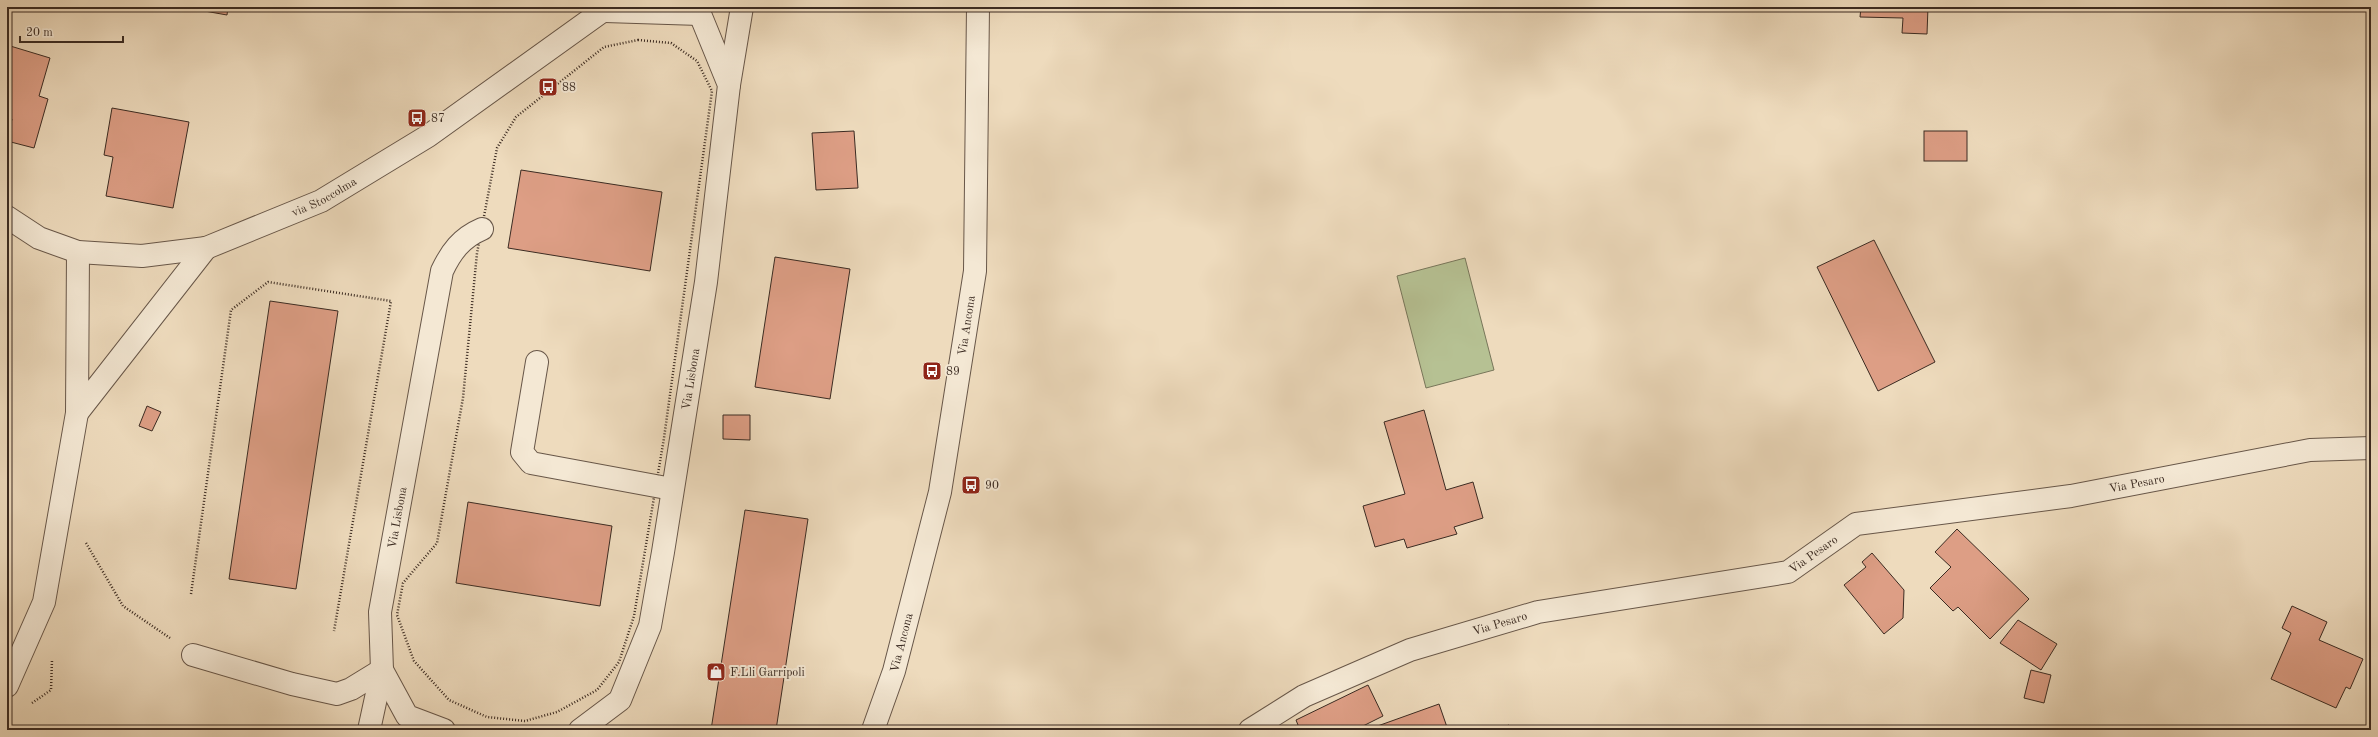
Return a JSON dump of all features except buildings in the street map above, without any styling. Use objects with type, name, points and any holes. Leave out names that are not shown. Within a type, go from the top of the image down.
[{"type":"street","points":[[729,86],[742,7]]},
{"type":"street","name":"Via Ancona","points":[[873,730],[894,670],[940,492],[975,271],[978,7]]},
{"type":"street","points":[[606,9],[700,10]]},
{"type":"street","name":"via Stoccolma","points":[[7,217],[39,238],[78,252],[142,256],[206,248],[322,201],[428,136],[606,9]]},
{"type":"street","name":"Via Lisbona","points":[[580,730],[620,700],[650,626],[706,282],[729,86],[700,10]]},
{"type":"street","name":"Via Lisbona","points":[[370,730],[382,670],[380,612],[442,271],[452,250],[472,233],[482,229]]},
{"type":"street","points":[[77,413],[206,248]]},
{"type":"street","points":[[7,686],[44,602],[77,413],[78,252]]},
{"type":"street","points":[[537,362],[522,452],[531,463],[672,489]]},
{"type":"street","name":"Via Pesaro","points":[[1250,730],[1304,696],[1410,650],[1538,612],[1788,572],[1856,524],[2071,496],[2310,450],[2371,448]]},
{"type":"street","points":[[193,655],[292,684],[337,694],[351,689],[382,670]]},
{"type":"street","name":"Via Lisbona","points":[[382,670],[406,716],[444,730]]},
{"type":"path","points":[[508,117],[516,117]]},
{"type":"path","points":[[191,594],[230,310],[268,282],[391,301],[334,631]]},
{"type":"path","points":[[84,551],[86,536]]},
{"type":"path","points":[[86,543],[123,606],[193,655]]},
{"type":"path","points":[[28,706],[51,690],[54,655]]},
{"type":"green space","points":[[1465,258],[1494,370],[1426,388],[1397,276]]},
{"type":"place","name":"88","points":[[548,87]]},
{"type":"place","name":"87","points":[[417,118]]},
{"type":"place","name":"89","points":[[932,371]]},
{"type":"place","name":"90","points":[[971,485]]},
{"type":"place","name":"F.Lli Garripoli","points":[[716,672]]}]
